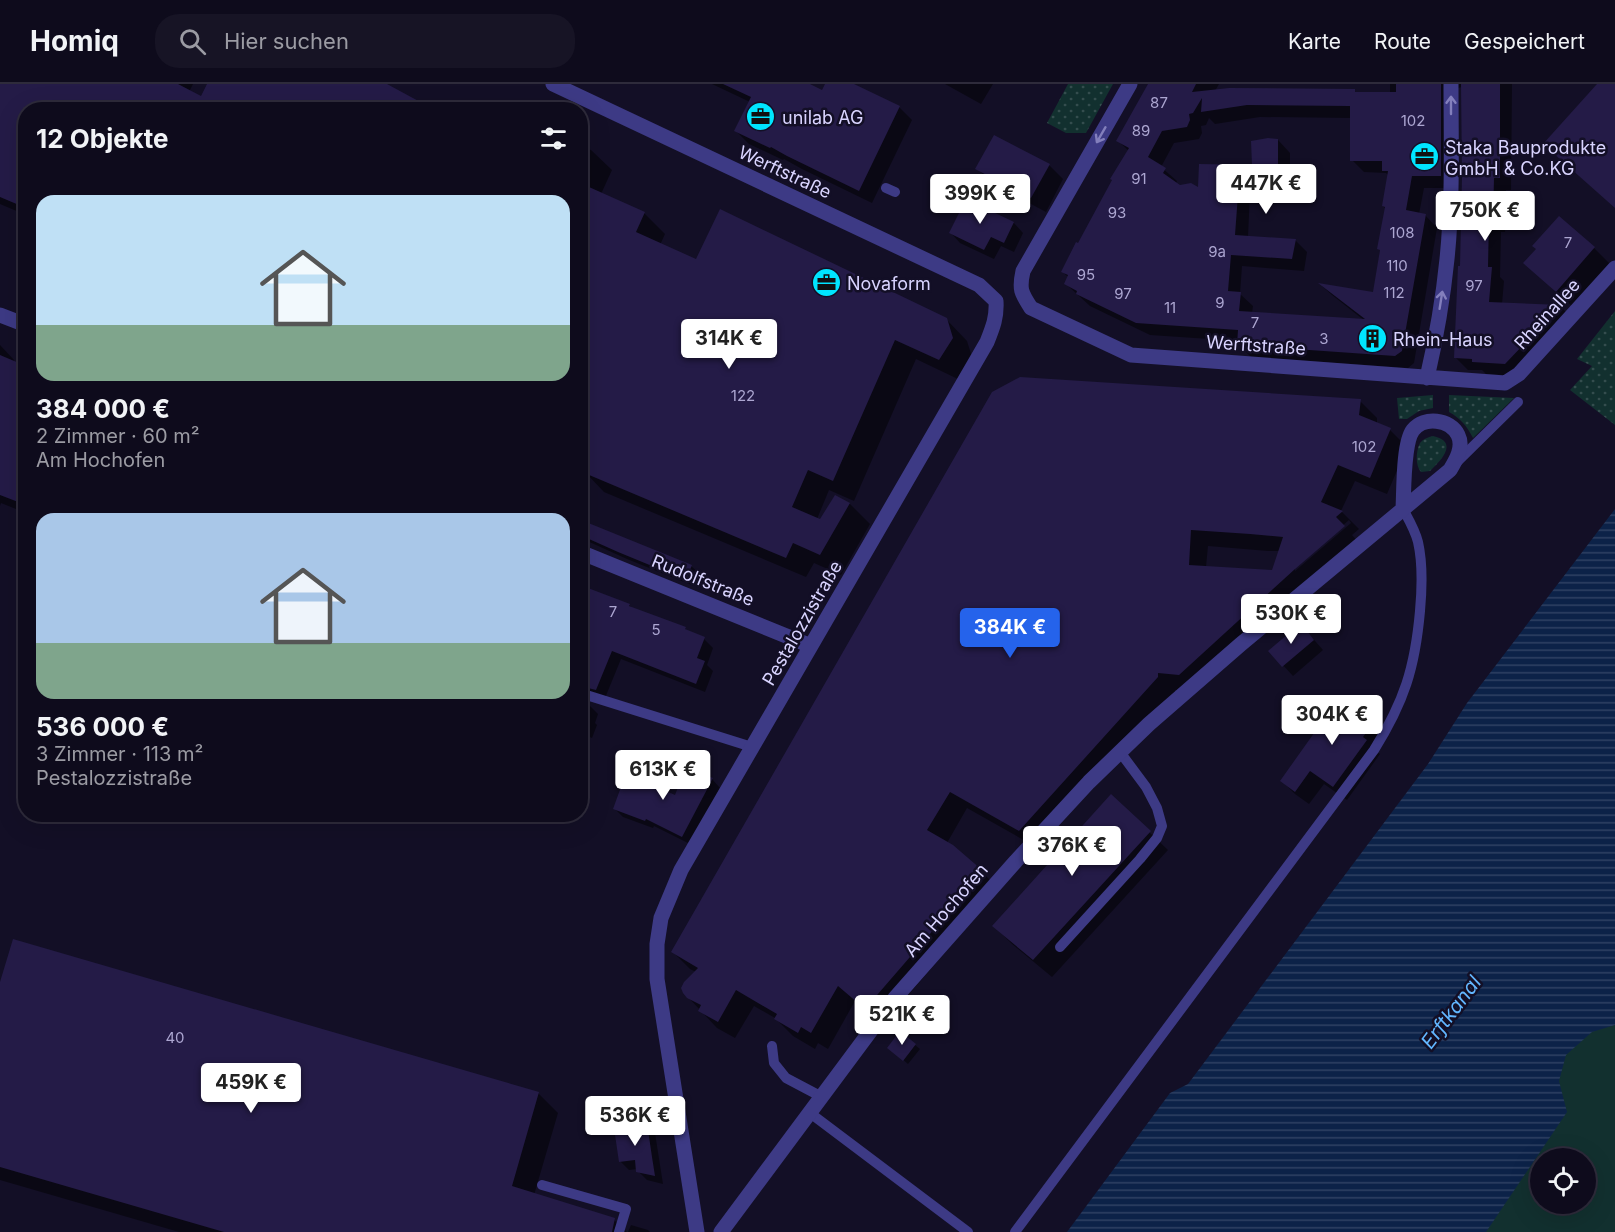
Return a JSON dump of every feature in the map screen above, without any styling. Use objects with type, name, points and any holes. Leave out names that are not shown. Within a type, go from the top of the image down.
[{"type":"street","name":"Werftstraße","points":[[554,84],[979,285],[996,301]]},
{"type":"street","points":[[996,301],[1021,294],[1020,284],[1023,271],[1130,84]]},
{"type":"street","points":[[1427,378],[1447,260],[1451,202],[1451,84]]},
{"type":"street","name":"Rheinallee","points":[[1505,383],[1519,374],[1615,268]]},
{"type":"street","name":"Werftstraße","points":[[1021,294],[1031,308],[1131,356],[1505,383]]},
{"type":"street","name":"Pestalozzistraße","points":[[697,1232],[657,979],[657,944],[661,918],[681,870],[987,342],[997,314],[996,301]]},
{"type":"street","points":[[0,315],[18,322]]},
{"type":"street","points":[[1403,509],[1408,441],[1413,430],[1423,422],[1447,424],[1458,434],[1460,445],[1457,459],[1450,470]]},
{"type":"street","name":"Am Hochofen","points":[[721,1232],[895,998],[1089,782],[1149,724],[1241,644],[1450,470]]},
{"type":"street","name":"Rudolfstraße","points":[[588,555],[812,645]]},
{"type":"lane","points":[[1450,470],[1518,402]]},
{"type":"lane","points":[[1015,1232],[1374,750],[1389,725],[1412,670],[1422,598],[1418,541],[1403,509]]},
{"type":"lane","points":[[588,696],[752,747]]},
{"type":"lane","points":[[1060,947],[1140,860],[1157,838],[1161,826],[1157,808],[1146,787],[1120,752]]},
{"type":"lane","points":[[772,1046],[774,1063],[786,1078],[822,1096]]},
{"type":"lane","points":[[810,1113],[968,1232]]},
{"type":"lane","points":[[542,1185],[626,1209],[619,1232]]},
{"type":"green space","points":[[1068,84],[1113,84],[1086,133],[1066,133],[1047,123]]},
{"type":"green space","points":[[1615,311],[1615,425],[1570,390],[1592,366],[1577,359]]},
{"type":"green space","points":[[1433,395],[1433,408],[1419,411],[1407,419],[1399,419],[1397,398]]},
{"type":"green space","points":[[1449,395],[1514,398],[1473,438],[1463,423],[1449,412]]},
{"type":"green space","points":[[1433,436],[1441,439],[1447,447],[1430,471],[1421,472],[1417,462],[1420,443]]},
{"type":"green space","points":[[1615,976],[1615,1232],[1415,1232]]},
{"type":"water","name":"Erftkanal","points":[[1615,509],[1615,1025],[1592,1032],[1566,1055],[1559,1081],[1567,1112],[1543,1148],[1530,1148],[1530,1167],[1486,1232],[1067,1232],[1170,1093],[1188,1084],[1428,764],[1467,703]]},
{"type":"building","points":[[0,84],[178,84],[201,96],[207,84],[387,84],[420,102],[18,102],[18,205],[0,197]]},
{"type":"building","points":[[723,84],[810,84],[822,90],[825,84],[854,84],[900,106],[859,191],[734,131],[751,97]]},
{"type":"building","points":[[1148,84],[1196,84],[1192,92],[1229,88],[1355,89],[1355,92],[1396,92],[1396,84],[1441,84],[1441,176],[1412,176],[1406,210],[1426,214],[1402,351],[1395,356],[1237,345],[1238,330],[1136,323],[1076,294],[1077,291],[1064,284],[1068,275],[1061,272],[1129,148],[1116,141]],"holes":[[[1202,98],[1201,112],[1247,105],[1350,106],[1350,161],[1382,161],[1382,171],[1388,171],[1373,292],[1318,283],[1365,319],[1239,311],[1241,292],[1228,291],[1231,255],[1292,259],[1296,239],[1235,235],[1239,181],[1291,181],[1291,167],[1278,166],[1278,139],[1268,138],[1251,141],[1252,165],[1199,164],[1198,187],[1191,183],[1180,185],[1163,173],[1166,168],[1148,157],[1162,131],[1187,127],[1190,120],[1189,114],[1193,113]]]},
{"type":"building","points":[[1461,84],[1500,84],[1500,178],[1494,178],[1493,220],[1489,220],[1488,267],[1492,267],[1489,302],[1561,305],[1505,364],[1472,362],[1472,359],[1454,358],[1458,266],[1460,266]]},
{"type":"building","points":[[1597,84],[1615,84],[1615,208],[1543,144]]},
{"type":"building","points":[[994,135],[1050,164],[1031,198],[975,169]]},
{"type":"building","points":[[588,187],[645,212],[636,232],[696,259],[720,209],[947,318],[953,338],[939,360],[895,340],[833,481],[808,470],[792,507],[820,519],[835,495],[850,503],[820,555],[793,543],[786,558],[588,475]]},
{"type":"building","points":[[966,199],[1014,222],[1004,243],[991,237],[984,250],[949,233]]},
{"type":"building","points":[[1559,216],[1595,247],[1556,292],[1523,263],[1536,249],[1532,246]]},
{"type":"building","points":[[0,355],[18,363],[18,502],[0,495]]},
{"type":"building","points":[[1020,377],[1361,399],[1359,415],[1391,428],[1370,478],[1338,465],[1321,502],[1343,511],[1336,517],[1345,526],[1179,675],[1158,673],[1158,677],[1019,831],[950,792],[927,830],[953,845],[982,870],[959,896],[961,898],[865,1009],[838,986],[811,1033],[801,1027],[798,1033],[774,1019],[777,1014],[736,990],[718,1022],[698,1011],[701,1005],[687,998],[681,988],[698,968],[671,952],[992,392]],"holes":[[[1191,530],[1283,537],[1272,570],[1189,565]]]},
{"type":"building","points":[[588,523],[692,565],[686,580],[588,539]]},
{"type":"building","points":[[588,588],[686,627],[685,629],[705,637],[697,658],[705,661],[696,684],[612,651],[596,690],[588,688]]},
{"type":"building","points":[[1301,623],[1314,640],[1282,667],[1268,651]]},
{"type":"building","points":[[1347,697],[1377,718],[1363,737],[1367,740],[1333,787],[1310,771],[1295,792],[1280,781],[1329,712],[1333,715]]},
{"type":"building","points":[[692,770],[713,778],[682,837],[646,819],[645,821],[613,809],[626,773],[675,795],[682,777],[688,780]]},
{"type":"building","points":[[1111,794],[1151,831],[1033,960],[992,926]]},
{"type":"building","points":[[13,939],[539,1092],[512,1186],[615,1218],[612,1232],[224,1232],[0,1167],[0,982]]},
{"type":"building","points":[[900,1031],[916,1044],[903,1061],[887,1048]]},
{"type":"building","points":[[647,1123],[655,1176],[636,1172],[635,1160],[619,1162],[614,1128]]},
{"type":"place","name":"unilab AG","points":[[761,117]]},
{"type":"place","name":"Staka Bauprodukte GmbH & Co.KG","points":[[1424,157]]},
{"type":"place","name":"Novaform","points":[[826,283]]},
{"type":"place","name":"Rhein-Haus","points":[[1372,339]]}]
